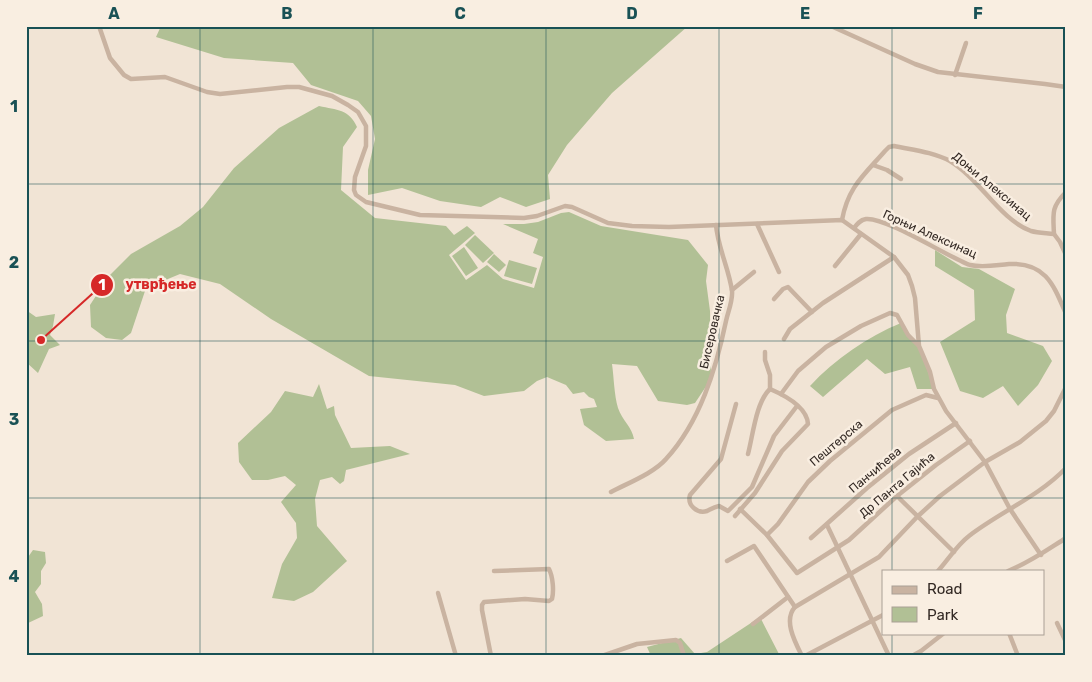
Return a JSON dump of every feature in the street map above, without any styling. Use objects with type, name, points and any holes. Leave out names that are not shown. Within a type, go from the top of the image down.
[{"type":"street","points":[[99,26],[110,58],[124,75],[131,78],[165,76],[207,92],[220,94],[287,86],[299,87],[332,96],[348,105],[358,112],[366,126],[366,146],[355,177],[354,190],[356,195],[366,202],[420,215],[514,218],[537,216],[565,206],[572,207],[608,223],[632,226],[669,227],[842,220],[894,257],[908,275],[912,286],[919,346],[938,398],[985,462],[1010,509],[1040,555]]},
{"type":"street","points":[[831,26],[922,67],[938,72],[1066,87]]},
{"type":"street","points":[[955,75],[966,43]]},
{"type":"street","name":"Доњи Алексинац","points":[[872,165],[889,147],[894,146],[932,154],[950,162],[984,190],[998,207],[1018,224],[1032,231],[1054,234]]},
{"type":"street","points":[[842,220],[851,191],[872,165],[887,170],[901,179]]},
{"type":"street","points":[[1066,192],[1058,200],[1052,215],[1054,234],[1066,255]]},
{"type":"street","name":"Горњи Алексинац","points":[[854,228],[864,220],[873,220],[888,225],[970,265],[982,267],[1011,264],[1032,268],[1049,278],[1054,285],[1066,314]]},
{"type":"street","points":[[757,224],[779,272]]},
{"type":"street","name":"Бисеровачка","points":[[611,492],[645,474],[665,460],[678,444],[703,400],[718,358],[732,290],[716,225]]},
{"type":"street","points":[[835,266],[861,234]]},
{"type":"street","points":[[784,339],[790,329],[823,303],[894,257]]},
{"type":"street","points":[[732,290],[754,272]]},
{"type":"street","points":[[774,298],[783,289],[788,287],[812,312]]},
{"type":"street","points":[[781,394],[798,371],[826,348],[861,326],[890,313],[897,315],[908,335],[919,346]]},
{"type":"street","points":[[765,352],[765,360],[770,375],[770,389]]},
{"type":"street","points":[[882,616],[804,656],[792,636],[790,616],[795,607],[879,557],[940,496],[985,462],[1020,442],[1046,421],[1054,411],[1066,387]]},
{"type":"street","points":[[734,516],[755,493],[782,451],[808,424],[803,410],[781,394],[770,389]]},
{"type":"street","points":[[748,454],[764,394],[770,389]]},
{"type":"street","name":"Пештерска","points":[[767,535],[778,524],[808,482],[824,466],[892,410],[926,395],[938,398]]},
{"type":"street","points":[[736,404],[721,459],[690,495],[691,506],[695,509],[707,511],[718,506],[728,511],[752,487],[774,436],[797,406]]},
{"type":"street","name":"Панчићева","points":[[812,538],[867,488],[909,454],[956,423]]},
{"type":"street","name":"Др Панта Гајића","points":[[767,535],[797,573],[849,540],[896,496],[970,440]]},
{"type":"street","points":[[939,570],[967,537],[1034,494],[1054,480],[1066,468]]},
{"type":"street","points":[[896,496],[954,552]]},
{"type":"street","points":[[740,509],[767,535]]},
{"type":"street","points":[[827,525],[890,656]]},
{"type":"street","points":[[1011,570],[1021,566],[1066,538]]},
{"type":"street","points":[[727,561],[754,546],[795,607]]},
{"type":"street","points":[[491,656],[482,610],[484,602],[525,599],[549,601],[553,595],[549,569],[494,571]]},
{"type":"street","points":[[438,594],[456,656]]},
{"type":"street","points":[[753,624],[788,597]]},
{"type":"street","points":[[1057,624],[1066,642]]},
{"type":"street","points":[[912,656],[943,634]]},
{"type":"street","points":[[1009,634],[1018,656]]},
{"type":"street","points":[[602,656],[637,644],[676,640],[680,643],[684,656]]},
{"type":"green space","points":[[161,26],[688,26],[612,93],[567,145],[548,175],[550,199],[526,207],[500,197],[481,207],[440,201],[402,188],[368,195],[368,170],[375,139],[371,116],[358,101],[311,85],[293,63],[224,58],[156,37]]},
{"type":"green space","points":[[319,106],[342,111],[354,121],[357,127],[343,147],[341,190],[375,218],[446,226],[454,235],[467,226],[475,233],[449,255],[466,280],[487,265],[503,279],[534,288],[543,257],[533,253],[538,239],[503,224],[538,222],[561,213],[569,212],[601,226],[688,240],[708,265],[706,281],[710,311],[711,379],[695,403],[687,405],[658,401],[637,366],[612,364],[618,408],[634,439],[606,441],[584,425],[580,409],[597,407],[594,399],[584,392],[573,394],[566,385],[547,377],[537,381],[524,391],[484,396],[455,385],[369,376],[271,319],[220,284],[180,274],[146,288],[131,333],[122,340],[106,338],[91,327],[90,305],[109,276],[131,254],[180,226],[203,207],[234,168],[279,128]]},
{"type":"green space","points":[[475,235],[494,253],[483,263],[465,245]]},
{"type":"green space","points":[[464,247],[478,268],[466,276],[452,256]]},
{"type":"green space","points":[[935,250],[962,267],[979,269],[1015,289],[1006,315],[1007,333],[1043,346],[1052,361],[1038,385],[1018,406],[1003,386],[983,398],[960,391],[940,342],[975,320],[974,290],[935,266]]},
{"type":"green space","points":[[494,254],[506,265],[499,272],[487,262]]},
{"type":"green space","points":[[509,260],[537,268],[532,284],[504,276]]},
{"type":"green space","points":[[26,310],[36,317],[55,314],[50,335],[60,345],[49,349],[38,373],[26,362]]},
{"type":"green space","points":[[901,323],[919,346],[934,389],[917,389],[910,367],[885,374],[867,359],[823,397],[810,386],[852,350],[876,335]]},
{"type":"green space","points":[[319,384],[327,409],[334,406],[335,415],[351,448],[390,446],[410,454],[346,470],[344,481],[340,484],[332,477],[320,480],[315,499],[317,526],[347,561],[313,592],[294,601],[272,598],[282,564],[297,538],[296,523],[281,502],[296,485],[285,476],[268,480],[252,480],[239,462],[238,443],[271,412],[285,391],[313,397]]},
{"type":"green space","points":[[33,550],[45,552],[46,563],[41,571],[41,584],[35,592],[42,604],[43,616],[26,624],[26,560]]},
{"type":"green space","points":[[760,617],[780,656],[651,656],[647,647],[681,638],[695,654],[707,652]]},
{"type":"place","name":"утврђење","points":[[41,340]]}]
